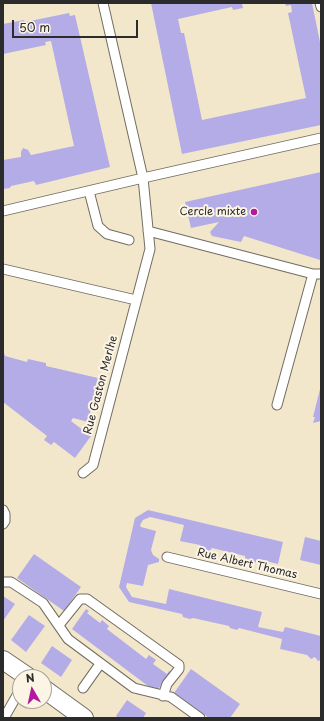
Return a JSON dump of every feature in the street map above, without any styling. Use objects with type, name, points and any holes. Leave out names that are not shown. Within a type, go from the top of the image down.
[{"type":"street","points":[[3,660],[16,669]]},
{"type":"street","points":[[52,695],[84,718]]},
{"type":"lane","name":"Rue Gaston Merlhe","points":[[83,473],[93,465],[150,249],[143,178],[103,3]]},
{"type":"lane","points":[[3,212],[143,178],[321,138]]},
{"type":"lane","points":[[89,191],[98,226],[107,234],[129,240]]},
{"type":"lane","points":[[148,231],[317,274],[278,405]]},
{"type":"lane","points":[[3,269],[136,300]]},
{"type":"lane","points":[[3,510],[5,514],[5,521],[3,524]]},
{"type":"lane","name":"Rue Albert Thomas","points":[[166,557],[321,594]]},
{"type":"lane","points":[[3,582],[11,582],[43,603],[68,639],[134,688],[171,697],[200,718]]},
{"type":"lane","points":[[59,625],[80,599],[87,599],[179,665],[179,669],[167,684],[163,696]]},
{"type":"lane","points":[[83,688],[100,664]]},
{"type":"lane","points":[[4,718],[12,704]]},
{"type":"building","points":[[151,3],[246,3],[242,4],[243,8],[233,10],[232,7],[178,19],[181,33],[184,33],[202,120],[306,98],[288,13],[292,12],[291,5],[286,6],[285,3],[312,3],[321,47],[321,125],[182,154]]},
{"type":"building","points":[[69,13],[70,16],[75,15],[110,167],[36,185],[34,181],[3,189],[3,160],[21,157],[23,148],[28,150],[31,155],[74,146],[51,41],[45,42],[46,45],[3,54],[3,24],[24,20],[25,22]]},
{"type":"building","name":"Cercle mixte","points":[[321,172],[320,260],[244,236],[241,242],[212,236],[210,232],[219,222],[191,228],[185,202]]},
{"type":"building","points":[[3,350],[5,356],[27,362],[28,359],[46,363],[46,366],[98,378],[88,422],[73,418],[71,421],[91,436],[75,458],[54,442],[51,445],[44,440],[47,436],[3,402]]},
{"type":"building","points":[[320,389],[321,421],[313,423],[315,417],[313,417]]},
{"type":"building","points":[[148,510],[283,542],[278,564],[258,559],[250,566],[246,563],[245,556],[212,548],[207,554],[202,554],[200,545],[180,541],[184,525],[150,517],[143,520],[140,525],[141,527],[156,531],[151,550],[153,555],[159,559],[159,562],[148,565],[143,586],[127,583],[126,587],[132,597],[166,604],[169,589],[262,612],[258,627],[283,632],[285,627],[321,636],[321,660],[318,661],[315,657],[311,659],[307,655],[280,649],[282,639],[239,628],[237,630],[230,628],[229,626],[193,618],[190,619],[183,617],[182,614],[129,602],[119,587],[135,518]]},
{"type":"building","points":[[305,537],[321,541],[321,565],[300,560]]},
{"type":"building","points":[[34,554],[81,587],[64,611],[17,578]]},
{"type":"building","points":[[3,596],[15,604],[3,621]]},
{"type":"building","points":[[86,609],[89,611],[87,613],[100,623],[102,620],[109,626],[107,629],[146,659],[149,655],[156,660],[153,664],[167,674],[169,671],[171,672],[156,692],[72,629]]},
{"type":"building","points":[[29,615],[45,626],[26,652],[11,640]]},
{"type":"building","points":[[52,646],[72,660],[61,677],[52,671],[52,669],[41,663]]},
{"type":"building","points":[[191,669],[240,704],[230,718],[209,718],[174,693]]},
{"type":"building","points":[[127,700],[146,713],[143,718],[118,718],[116,716]]},
{"type":"place","name":"Cercle mixte","points":[[254,212]]}]
